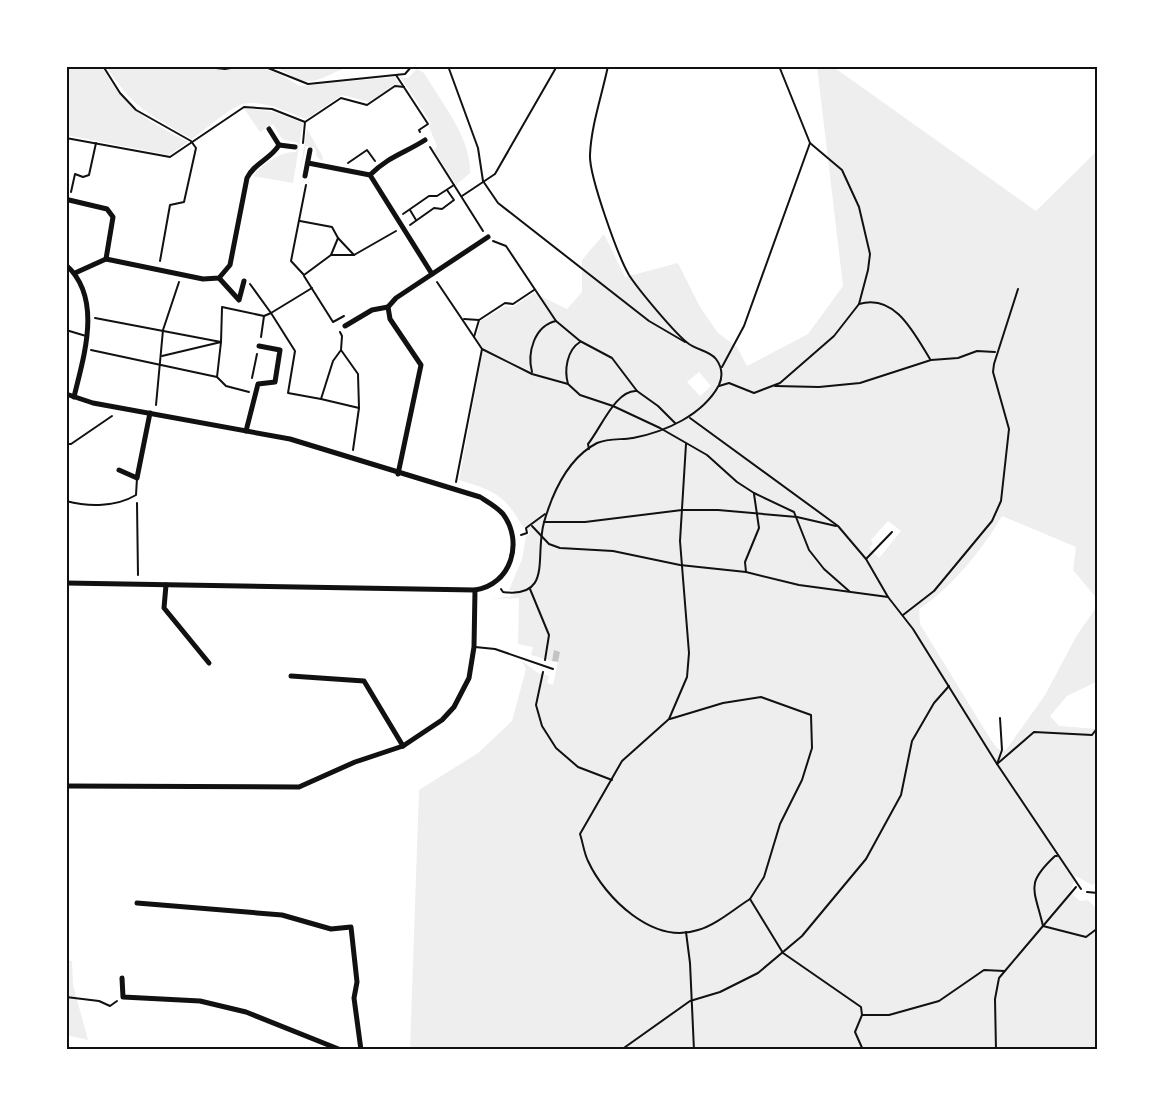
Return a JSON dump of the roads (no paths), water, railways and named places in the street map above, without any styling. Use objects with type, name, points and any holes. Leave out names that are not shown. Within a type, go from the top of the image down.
[{"type":"street","points":[[269,129],[279,145]]},
{"type":"street","points":[[370,175],[404,149],[414,147],[425,140]]},
{"type":"street","points":[[279,145],[295,147]]},
{"type":"street","points":[[75,273],[106,259],[203,279],[219,278],[230,265],[247,178],[252,168],[275,152],[279,145]]},
{"type":"street","points":[[304,179],[310,150]]},
{"type":"street","points":[[308,163],[370,175],[406,226],[432,274]]},
{"type":"street","points":[[69,200],[107,209],[112,217],[106,259]]},
{"type":"street","points":[[345,326],[372,310],[388,307],[486,235]]},
{"type":"street","points":[[66,265],[75,273],[83,290],[89,317],[85,349],[74,396]]},
{"type":"street","points":[[219,278],[239,300],[244,281]]},
{"type":"street","points":[[388,307],[390,319],[421,365],[398,474]]},
{"type":"street","points":[[246,431],[258,384],[275,382],[280,350],[259,346]]},
{"type":"street","points":[[66,394],[93,404],[290,439],[398,474],[480,497],[502,512],[512,537],[511,562],[505,574],[488,588],[475,590],[66,583]]},
{"type":"street","points":[[119,470],[137,478],[152,414]]},
{"type":"street","points":[[166,585],[165,608],[209,663]]},
{"type":"street","points":[[66,786],[299,787],[355,762],[403,746],[442,720],[454,707],[469,678],[474,647],[475,590]]},
{"type":"street","points":[[291,676],[364,681],[403,746]]},
{"type":"street","points":[[137,903],[282,915],[331,928],[351,927],[357,982],[354,998],[361,1050]]},
{"type":"street","points":[[122,978],[123,997],[200,1001],[246,1012],[341,1050]]},
{"type":"lane","points":[[66,330],[86,336]]},
{"type":"lane","points":[[66,501],[106,504],[125,501],[136,493],[137,478]]},
{"type":"lane","points":[[474,647],[495,649],[553,669]]},
{"type":"lane","points":[[1087,892],[1098,893]]}]
